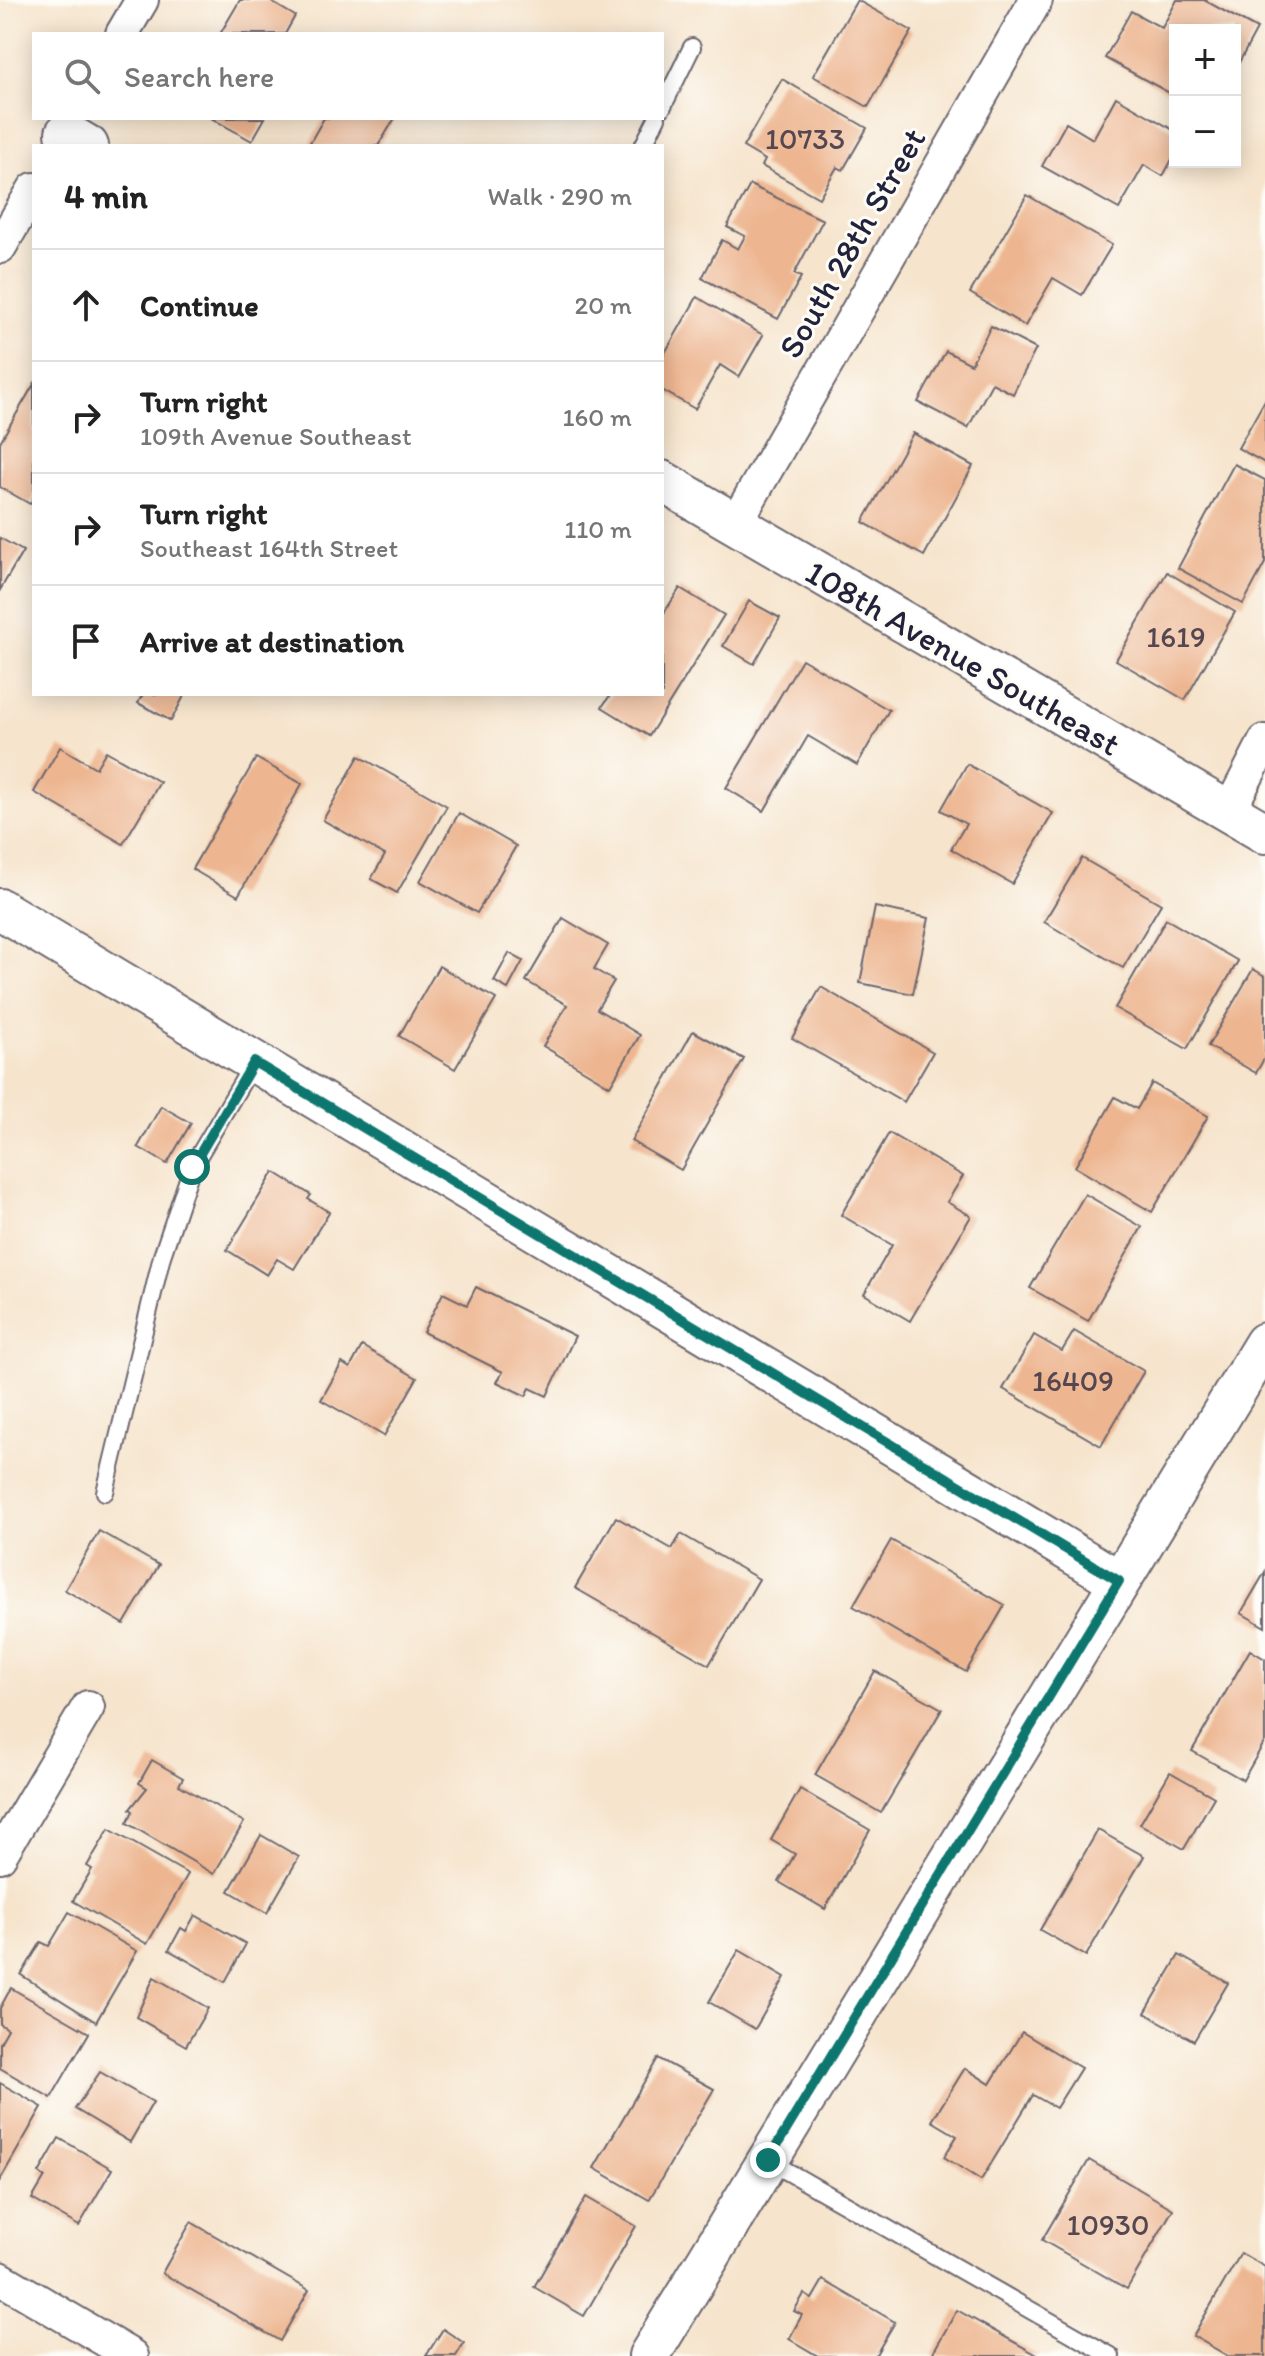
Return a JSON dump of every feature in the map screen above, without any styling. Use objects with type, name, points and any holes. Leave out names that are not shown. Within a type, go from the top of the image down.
[{"type":"street","points":[[123,32],[142,0]]},
{"type":"street","name":"South 28th Street","points":[[735,524],[1036,0]]},
{"type":"street","points":[[0,247],[32,192]]},
{"type":"street","name":"108th Avenue Southeast","points":[[664,482],[1265,833]]},
{"type":"street","points":[[1228,813],[1265,741]]},
{"type":"street","points":[[0,909],[1119,1581]]},
{"type":"street","points":[[649,2356],[1265,1343]]},
{"type":"street","points":[[0,1856],[88,1707]]},
{"type":"street","points":[[0,2278],[132,2356]]},
{"type":"lane","points":[[664,104],[692,47]]},
{"type":"lane","points":[[644,144],[656,120]]},
{"type":"lane","points":[[105,1492],[158,1269],[192,1167],[254,1062]]},
{"type":"lane","points":[[768,2160],[1111,2356]]},
{"type":"building","points":[[240,0],[268,0],[295,16],[286,32],[221,32]]},
{"type":"building","points":[[857,0],[912,31],[868,107],[813,76]]},
{"type":"building","points":[[1177,0],[1204,0],[1257,29],[1241,59],[1241,24],[1169,24],[1169,93],[1105,58],[1131,11],[1162,28]]},
{"type":"building","points":[[782,79],[867,128],[843,170],[837,167],[819,198],[762,166],[765,160],[743,147]]},
{"type":"building","points":[[1116,97],[1169,128],[1169,165],[1163,176],[1144,165],[1119,209],[1042,166],[1066,123],[1093,139]]},
{"type":"building","points":[[215,120],[264,120],[252,141]]},
{"type":"building","points":[[323,120],[394,120],[379,144],[309,144]]},
{"type":"building","points":[[750,185],[823,220],[794,274],[801,277],[778,319],[702,278],[722,240],[738,249],[745,236],[727,227]]},
{"type":"building","points":[[1027,195],[1112,245],[1082,295],[1053,278],[1025,326],[970,293]]},
{"type":"building","points":[[697,297],[763,335],[739,377],[720,365],[695,409],[664,391],[664,355]]},
{"type":"building","points":[[991,326],[1036,349],[1013,394],[992,383],[968,428],[918,402],[946,351],[971,364]]},
{"type":"building","points":[[32,387],[30,504],[0,487],[0,442]]},
{"type":"building","points":[[1265,400],[1265,463],[1238,448]]},
{"type":"building","points":[[913,433],[973,466],[924,556],[863,522]]},
{"type":"building","points":[[1234,464],[1265,480],[1265,563],[1243,604],[1178,568]]},
{"type":"building","points":[[0,538],[23,551],[0,590]]},
{"type":"building","points":[[1167,572],[1235,612],[1185,700],[1116,660]]},
{"type":"building","points":[[680,588],[724,615],[649,736],[602,707],[610,696],[664,696],[664,613]]},
{"type":"building","points":[[749,601],[780,618],[754,664],[723,646]]},
{"type":"building","points":[[802,659],[889,710],[857,765],[808,736],[764,811],[726,788]]},
{"type":"building","points":[[142,696],[184,696],[171,721],[138,703]]},
{"type":"building","points":[[60,747],[96,768],[106,751],[160,782],[123,844],[34,792]]},
{"type":"building","points":[[359,756],[447,806],[397,893],[371,879],[385,855],[323,820]]},
{"type":"building","points":[[256,758],[302,784],[238,896],[192,869]]},
{"type":"building","points":[[967,764],[1053,813],[1012,884],[951,849],[966,824],[941,810]]},
{"type":"building","points":[[459,813],[516,846],[477,913],[420,881]]},
{"type":"building","points":[[1082,858],[1161,904],[1123,968],[1044,922]]},
{"type":"building","points":[[875,907],[929,918],[913,994],[860,983]]},
{"type":"building","points":[[563,918],[608,945],[594,969],[614,981],[597,1009],[640,1035],[610,1086],[543,1046],[567,1005],[526,981]]},
{"type":"building","points":[[1166,919],[1238,961],[1187,1049],[1115,1008]]},
{"type":"building","points":[[509,953],[523,961],[508,989],[494,981]]},
{"type":"building","points":[[439,966],[496,999],[455,1069],[399,1036]]},
{"type":"building","points":[[1253,969],[1265,976],[1265,1057],[1256,1073],[1208,1046]]},
{"type":"building","points":[[821,987],[933,1052],[904,1102],[792,1038]]},
{"type":"building","points":[[693,1031],[744,1059],[681,1170],[631,1141]]},
{"type":"building","points":[[1152,1083],[1208,1116],[1152,1212],[1075,1167],[1115,1097],[1137,1109]]},
{"type":"building","points":[[161,1106],[191,1123],[167,1164],[138,1147]]},
{"type":"building","points":[[889,1133],[963,1176],[947,1202],[971,1216],[910,1321],[864,1294],[892,1245],[841,1215]]},
{"type":"building","points":[[274,1172],[311,1195],[308,1199],[329,1212],[294,1269],[277,1259],[267,1275],[227,1250]]},
{"type":"building","points":[[1085,1194],[1142,1227],[1088,1321],[1030,1288]]},
{"type":"building","points":[[476,1287],[575,1336],[547,1396],[530,1388],[526,1396],[497,1382],[503,1372],[423,1332],[443,1293],[467,1305]]},
{"type":"building","points":[[1074,1331],[1144,1371],[1101,1446],[1003,1389],[1034,1335],[1062,1351]]},
{"type":"building","points":[[362,1346],[417,1378],[384,1436],[321,1400],[342,1363],[350,1368]]},
{"type":"building","points":[[616,1517],[672,1549],[681,1534],[759,1579],[709,1665],[575,1588]]},
{"type":"building","points":[[99,1531],[159,1565],[124,1624],[65,1590]]},
{"type":"building","points":[[891,1540],[1005,1605],[966,1672],[853,1606]]},
{"type":"building","points":[[1265,1572],[1265,1627],[1241,1613]]},
{"type":"building","points":[[1250,1650],[1265,1659],[1265,1741],[1243,1780],[1192,1751]]},
{"type":"building","points":[[875,1671],[942,1709],[881,1813],[815,1775]]},
{"type":"building","points":[[152,1760],[183,1778],[179,1785],[244,1822],[214,1874],[127,1823],[133,1811],[130,1809],[147,1788],[139,1783]]},
{"type":"building","points":[[1170,1772],[1214,1797],[1184,1849],[1140,1824]]},
{"type":"building","points":[[800,1789],[870,1830],[825,1909],[779,1882],[795,1854],[771,1840]]},
{"type":"building","points":[[109,1829],[188,1874],[147,1944],[73,1901],[92,1869],[87,1866]]},
{"type":"building","points":[[1098,1830],[1144,1856],[1086,1956],[1040,1930]]},
{"type":"building","points":[[261,1835],[299,1857],[267,1913],[229,1891]]},
{"type":"building","points":[[69,1912],[137,1951],[96,2022],[21,1975],[41,1942],[49,1946]]},
{"type":"building","points":[[195,1915],[246,1944],[225,1982],[169,1950],[181,1928],[186,1931]]},
{"type":"building","points":[[739,1950],[785,1977],[755,2029],[709,2002]]},
{"type":"building","points":[[1179,1955],[1228,1983],[1194,2041],[1145,2013]]},
{"type":"building","points":[[154,1977],[208,2008],[186,2046],[136,2017]]},
{"type":"building","points":[[11,1988],[89,2033],[51,2098],[0,2068],[0,2043],[8,2029],[0,2024],[0,2008]]},
{"type":"building","points":[[1022,2032],[1081,2068],[1056,2108],[1033,2095],[981,2180],[944,2157],[957,2136],[932,2121],[965,2068],[990,2084]]},
{"type":"building","points":[[658,2058],[714,2089],[649,2200],[594,2168]]},
{"type":"building","points":[[100,2072],[153,2102],[130,2142],[75,2109]]},
{"type":"building","points":[[0,2083],[42,2107],[0,2180]]},
{"type":"building","points":[[59,2138],[112,2169],[79,2226],[32,2199],[45,2177],[39,2173]]},
{"type":"building","points":[[1089,2160],[1173,2209],[1127,2289],[1042,2240]]},
{"type":"building","points":[[586,2197],[636,2226],[584,2316],[534,2287]]},
{"type":"building","points":[[191,2222],[309,2290],[280,2341],[162,2273]]},
{"type":"building","points":[[1241,2253],[1265,2267],[1265,2356],[1228,2356],[1193,2336]]},
{"type":"building","points":[[823,2280],[895,2322],[875,2356],[818,2356],[789,2339],[802,2315],[794,2311],[804,2294],[812,2299]]},
{"type":"building","points":[[957,2310],[1039,2356],[931,2356]]},
{"type":"building","points":[[443,2329],[464,2343],[456,2356],[426,2356]]},
{"type":"route","points":[[192,1167],[254,1062],[1119,1581],[768,2160]]}]
